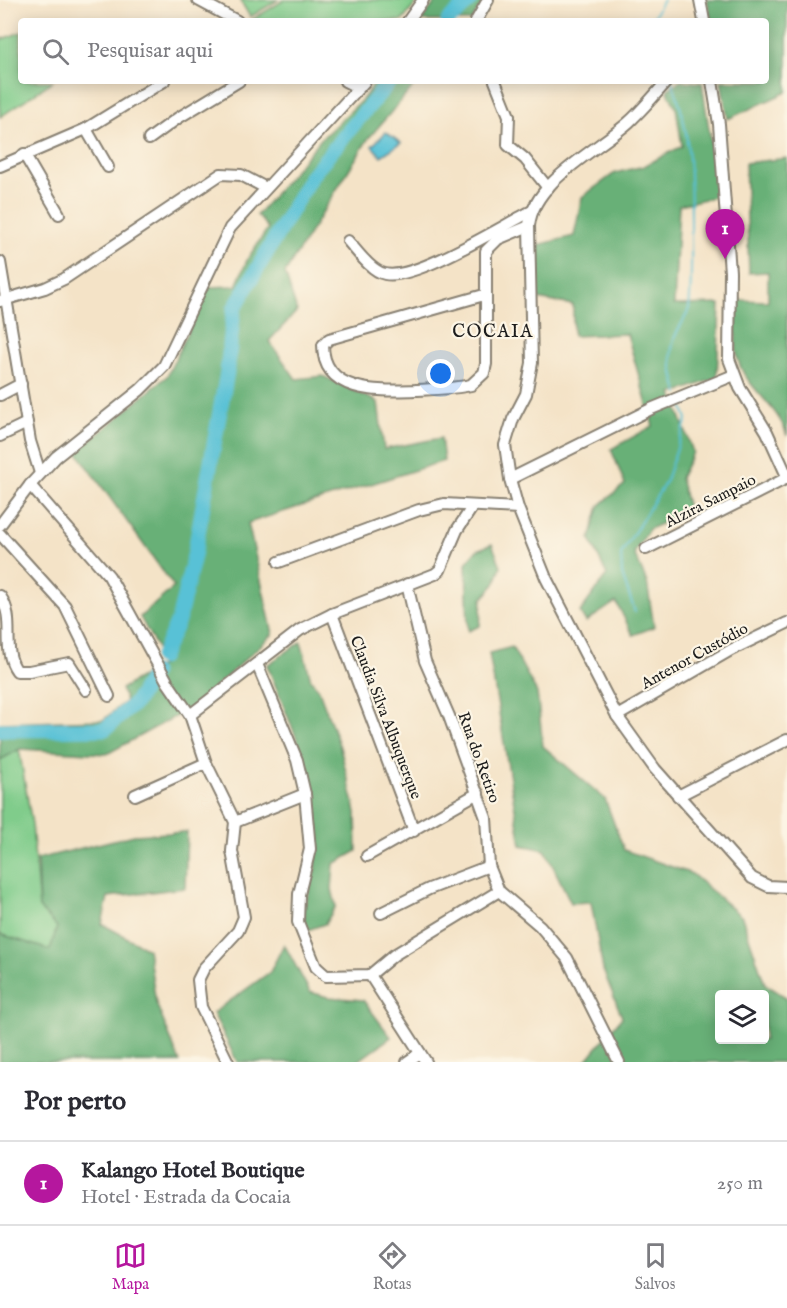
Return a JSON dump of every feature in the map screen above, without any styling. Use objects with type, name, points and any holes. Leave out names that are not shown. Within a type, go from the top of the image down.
[{"type":"street","points":[[198,0],[231,18]]},
{"type":"street","points":[[410,18],[423,0]]},
{"type":"street","points":[[478,18],[488,0]]},
{"type":"street","points":[[700,0],[703,18]]},
{"type":"street","points":[[0,166],[86,129],[159,84]]},
{"type":"street","points":[[149,139],[178,118],[234,84]]},
{"type":"street","points":[[496,84],[509,116],[508,145],[525,159],[548,188]]},
{"type":"street","points":[[664,84],[628,123],[548,188],[532,211],[529,226],[532,363],[526,394],[508,431],[505,445],[510,480],[518,508],[546,578],[617,716],[644,755],[678,796],[752,878],[768,886],[787,887]]},
{"type":"street","points":[[712,84],[719,124],[730,272],[729,359],[734,375],[767,432],[787,477]]},
{"type":"street","points":[[0,525],[40,473],[68,446],[140,390],[164,366],[220,246],[243,213],[362,85]]},
{"type":"street","points":[[86,129],[108,167]]},
{"type":"street","points":[[24,154],[59,214]]},
{"type":"street","points":[[4,300],[45,288],[64,279],[221,174],[241,175],[266,188]]},
{"type":"street","points":[[348,241],[374,268],[392,275],[433,262],[532,211]]},
{"type":"street","points":[[484,295],[329,339],[323,345],[324,356],[339,378],[365,390],[460,388],[471,385],[484,373],[486,364],[484,295],[486,251],[498,239],[529,226]]},
{"type":"street","points":[[0,262],[4,300],[27,423],[40,473]]},
{"type":"street","points":[[510,480],[651,409],[734,375]]},
{"type":"street","points":[[0,395],[21,384]]},
{"type":"street","points":[[0,436],[27,423]]},
{"type":"street","name":"Alzira Sampaio","points":[[646,549],[787,477]]},
{"type":"street","points":[[30,485],[109,576],[168,683],[190,716],[206,763],[235,822],[232,851],[244,917],[238,931],[204,968],[198,980],[201,1007],[228,1062]]},
{"type":"street","points":[[279,562],[418,510],[444,504],[518,508]]},
{"type":"street","points":[[190,716],[300,630],[332,614],[440,570],[457,530],[473,507]]},
{"type":"street","points":[[0,534],[65,606],[110,696]]},
{"type":"street","name":"Rua do Retiro","points":[[407,584],[425,661],[486,818],[489,866],[499,891],[540,926],[567,958],[619,1062]]},
{"type":"street","points":[[0,596],[9,616],[8,654],[17,670],[29,671],[69,663],[86,690]]},
{"type":"street","name":"Claudia Silva Albuquerque","points":[[332,614],[414,831]]},
{"type":"street","name":"Antenor Custódio","points":[[617,716],[731,650],[787,623]]},
{"type":"street","points":[[257,664],[297,760],[305,794],[310,849],[297,909],[302,935],[321,972],[331,977],[370,975],[394,955],[499,891]]},
{"type":"street","points":[[678,796],[787,740]]},
{"type":"street","points":[[135,795],[206,763]]},
{"type":"street","points":[[367,856],[478,793]]},
{"type":"street","points":[[235,822],[305,794]]},
{"type":"street","points":[[381,913],[429,889],[489,866]]},
{"type":"street","points":[[370,975],[423,1058],[407,1062]]},
{"type":"green space","points":[[240,0],[278,0],[250,17]]},
{"type":"green space","points":[[284,0],[419,0],[404,18],[255,18]]},
{"type":"green space","points":[[437,0],[485,0],[473,18],[423,18]]},
{"type":"green space","points":[[707,0],[787,0],[787,92],[728,119],[722,84],[769,84],[769,18],[710,18]]},
{"type":"green space","points":[[18,33],[18,84],[49,84],[0,117],[0,40]]},
{"type":"green space","points":[[374,84],[415,84],[368,139],[285,273],[297,311],[269,341],[296,379],[323,376],[378,402],[384,449],[441,438],[444,461],[248,523],[273,634],[193,707],[107,754],[20,749],[0,760],[0,723],[103,720],[126,701],[121,689],[165,663],[140,617],[174,587],[77,452],[167,376],[209,287],[236,286],[248,258],[268,228],[257,215],[321,139],[363,99]]},
{"type":"green space","points":[[676,84],[702,84],[719,196],[679,205],[674,305],[720,304],[717,378],[672,394],[693,452],[680,478],[689,512],[649,529],[634,553],[647,582],[654,627],[633,635],[616,602],[586,622],[580,612],[607,575],[590,539],[599,506],[625,484],[611,449],[653,426],[627,334],[573,336],[573,305],[537,299],[538,245],[574,236],[582,197],[615,173],[644,166],[682,146],[676,108],[667,90]]},
{"type":"green space","points":[[787,158],[787,436],[774,411],[744,374],[737,357],[735,338],[738,300],[768,301],[768,272],[749,273],[745,163]]},
{"type":"green space","points":[[492,544],[501,566],[495,584],[482,599],[480,626],[468,631],[466,563],[477,550]]},
{"type":"green space","points":[[301,642],[311,680],[318,688],[340,747],[356,812],[357,851],[334,864],[332,889],[336,906],[325,924],[305,931],[303,910],[316,867],[314,796],[303,754],[267,665]]},
{"type":"green space","points":[[512,647],[537,693],[543,746],[605,799],[624,850],[692,874],[742,917],[765,984],[787,998],[787,1062],[585,1062],[622,1017],[603,970],[591,902],[571,903],[545,850],[521,845],[489,653]]},
{"type":"green space","points":[[19,749],[32,824],[39,908],[58,926],[50,951],[0,934],[0,760]]},
{"type":"green space","points":[[187,832],[185,888],[108,897],[102,924],[148,949],[156,1003],[180,1062],[0,1062],[0,934],[50,950],[57,927],[39,908],[37,859],[134,835]]},
{"type":"green space","points":[[284,944],[310,992],[328,997],[363,1000],[391,1037],[357,1062],[237,1062],[213,1013],[270,972]]},
{"type":"water","points":[[386,132],[401,143],[381,156],[372,146]]},
{"type":"waterway","points":[[451,18],[471,0]]},
{"type":"waterway","points":[[653,18],[663,0]]},
{"type":"waterway","points":[[161,658],[178,621],[194,556],[227,372],[234,309],[311,176],[388,84]]},
{"type":"waterway","points":[[673,84],[683,117],[689,154],[691,192],[689,308],[677,332],[671,355],[679,394]]},
{"type":"waterway","points":[[635,612],[622,574],[621,554],[665,483],[687,419],[680,400]]},
{"type":"waterway","points":[[0,730],[105,729],[136,702],[153,673]]},
{"type":"place","name":"Kalango Hotel Boutique","points":[[725,259]]},
{"type":"district","name":"COCAIA","points":[[493,331]]}]
